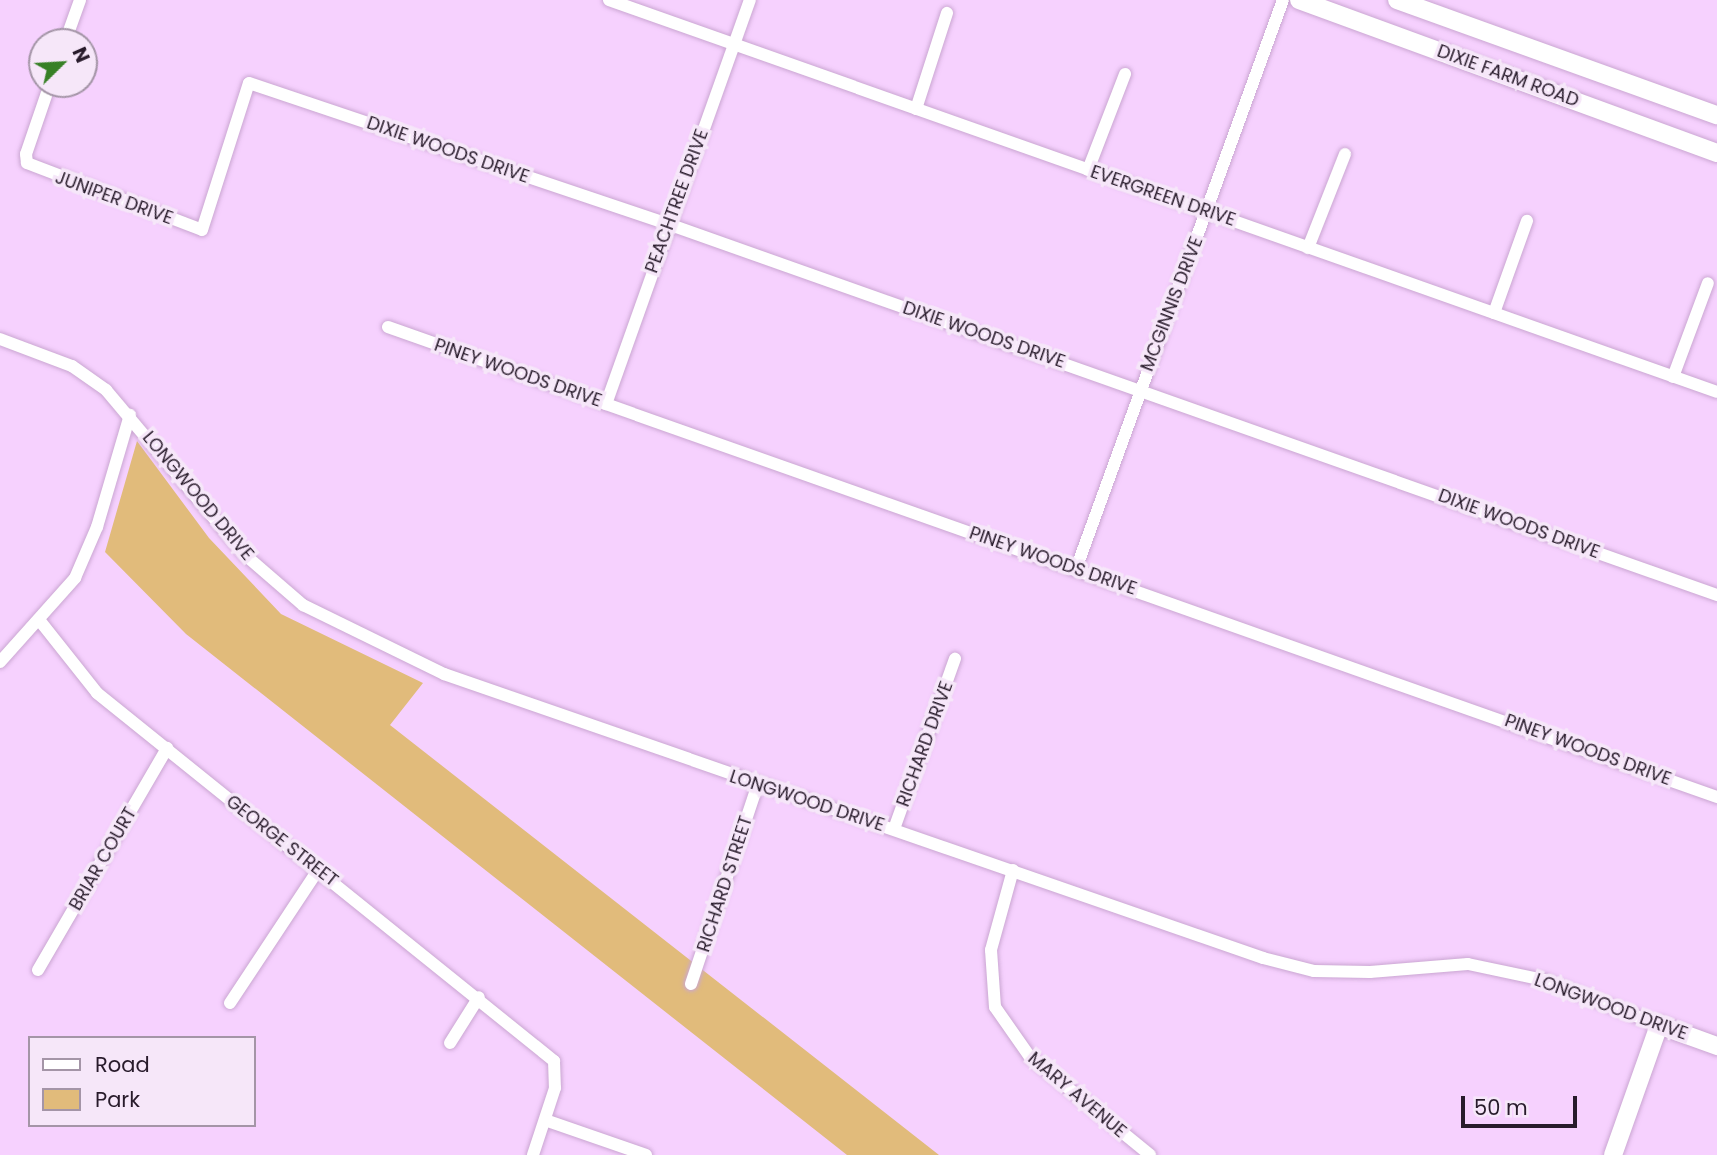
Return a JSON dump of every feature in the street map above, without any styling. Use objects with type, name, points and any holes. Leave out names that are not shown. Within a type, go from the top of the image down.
[{"type":"main road","name":"DIXIE FARM ROAD","points":[[1299,0],[1717,153]]},
{"type":"main road","name":"DIXIE FARM ROAD","points":[[1397,0],[1717,115]]},
{"type":"main road","name":"LONGWOOD DRIVE","points":[[1659,1025],[1717,1046]]},
{"type":"main road","points":[[1613,1155],[1659,1025]]},
{"type":"street","points":[[70,28],[79,0]]},
{"type":"street","name":"EVERGREEN DRIVE","points":[[609,0],[1717,392]]},
{"type":"street","name":"PEACHTREE DRIVE","points":[[606,404],[750,0]]},
{"type":"street","name":"MCGINNIS DRIVE","points":[[1076,569],[1139,389],[1207,212],[1283,0]]},
{"type":"street","points":[[916,109],[947,12]]},
{"type":"street","points":[[1088,170],[1125,74]]},
{"type":"street","name":"DIXIE WOODS DRIVE","points":[[202,230],[249,83],[668,224],[1717,595]]},
{"type":"street","name":"JUNIPER DRIVE","points":[[45,98],[26,154],[27,163],[202,230]]},
{"type":"street","points":[[1308,248],[1345,154]]},
{"type":"street","points":[[1494,313],[1527,221]]},
{"type":"street","points":[[1673,377],[1708,283]]},
{"type":"street","name":"PINEY WOODS DRIVE","points":[[388,327],[1717,797]]},
{"type":"street","name":"LONGWOOD DRIVE","points":[[0,339],[72,366],[106,390],[130,415],[245,555],[303,605],[444,674],[1263,958],[1314,971],[1370,972],[1468,964],[1544,980],[1659,1025]]},
{"type":"street","points":[[0,662],[40,621],[75,578],[87,553],[130,415]]},
{"type":"street","name":"GEORGE STREET","points":[[40,621],[97,693],[479,997],[554,1061],[555,1088],[545,1120]]},
{"type":"street","name":"RICHARD DRIVE","points":[[894,829],[955,659]]},
{"type":"street","name":"BRIAR COURT","points":[[38,970],[167,748]]},
{"type":"street","name":"RICHARD STREET","points":[[691,984],[758,785]]},
{"type":"street","points":[[230,1003],[318,870]]},
{"type":"street","name":"MARY AVENUE","points":[[1013,870],[991,950],[995,1007],[1030,1057],[1150,1155]]},
{"type":"street","points":[[450,1043],[479,997]]},
{"type":"street","points":[[533,1155],[545,1120],[646,1155]]},
{"type":"green space","points":[[137,441],[209,538],[281,614],[423,683],[390,725],[939,1155],[847,1155],[186,634],[105,552]]}]
